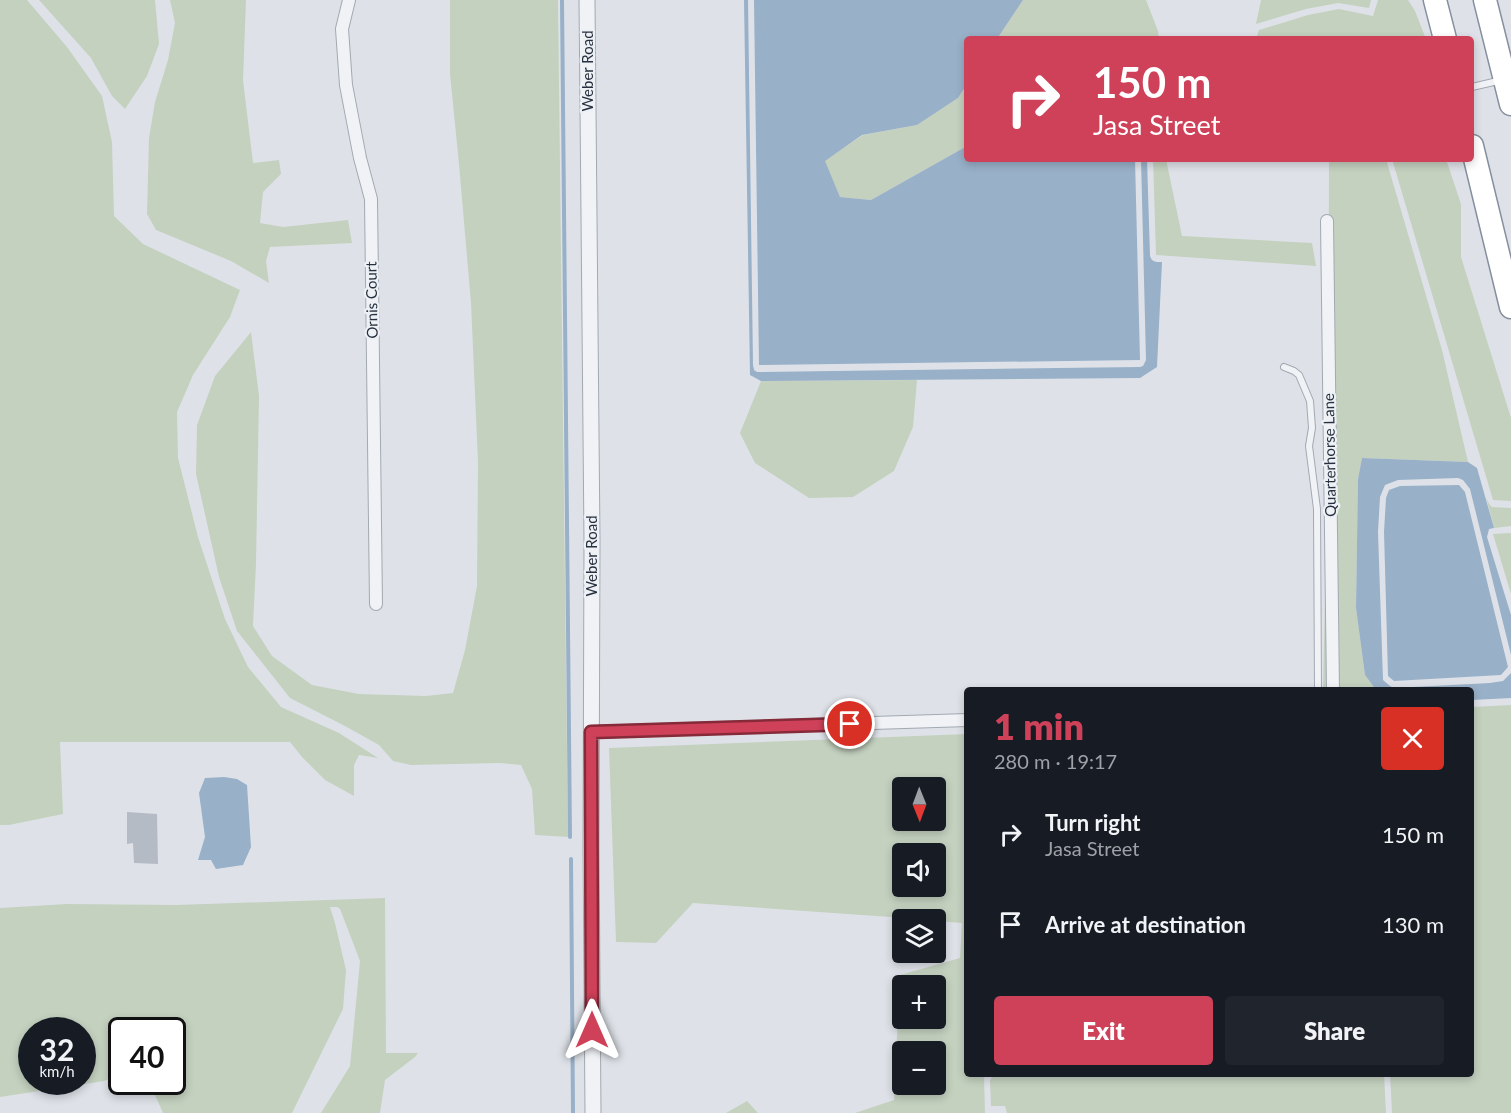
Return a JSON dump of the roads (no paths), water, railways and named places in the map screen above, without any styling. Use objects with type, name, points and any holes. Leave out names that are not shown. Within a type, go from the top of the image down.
[{"type":"highway","points":[[1435,0],[1444,36]]},
{"type":"highway","points":[[1485,0],[1511,104]]},
{"type":"highway","points":[[1474,154],[1511,307]]},
{"type":"street","name":"Ornis Court","points":[[349,0],[342,29],[346,85],[360,158],[371,199],[376,604]]},
{"type":"street","name":"Weber Road","points":[[587,0],[592,541],[593,1113]]},
{"type":"street","name":"Quarterhorse Lane","points":[[1327,221],[1333,687]]},
{"type":"street","points":[[591,732],[964,720]]},
{"type":"lane","points":[[1474,87],[1505,80]]},
{"type":"lane","points":[[1284,367],[1299,375],[1310,400],[1312,428],[1309,446],[1317,509],[1318,687]]},
{"type":"water","points":[[744,0],[748,0],[753,365],[757,372],[1143,366],[1146,360],[1141,162],[1147,162],[1150,256],[1154,261],[1162,262],[1157,367],[1140,378],[761,381],[750,375]]},
{"type":"water","points":[[754,0],[1023,0],[999,36],[964,36],[964,89],[958,98],[917,125],[862,135],[825,161],[840,197],[871,200],[964,148],[964,162],[1135,162],[1140,360],[759,365]]},
{"type":"water","points":[[1362,458],[1468,462],[1477,468],[1494,528],[1489,529],[1487,537],[1511,615],[1511,655],[1470,489],[1463,480],[1458,478],[1398,480],[1385,485],[1380,497],[1378,532],[1383,680],[1392,687],[1374,687],[1365,675],[1356,608],[1358,479]]},
{"type":"water","points":[[1459,485],[1465,492],[1508,667],[1501,675],[1394,681],[1388,676],[1384,532],[1386,498],[1389,490],[1400,486]]},
{"type":"water","points":[[1511,673],[1511,698],[1474,700],[1474,687],[1413,687],[1490,683],[1503,681]]},
{"type":"water","points":[[205,778],[237,779],[247,785],[251,847],[243,865],[216,869],[211,860],[198,860],[205,837],[199,793]]},
{"type":"waterway","points":[[562,0],[570,837]]},
{"type":"waterway","points":[[571,859],[573,1113]]}]
